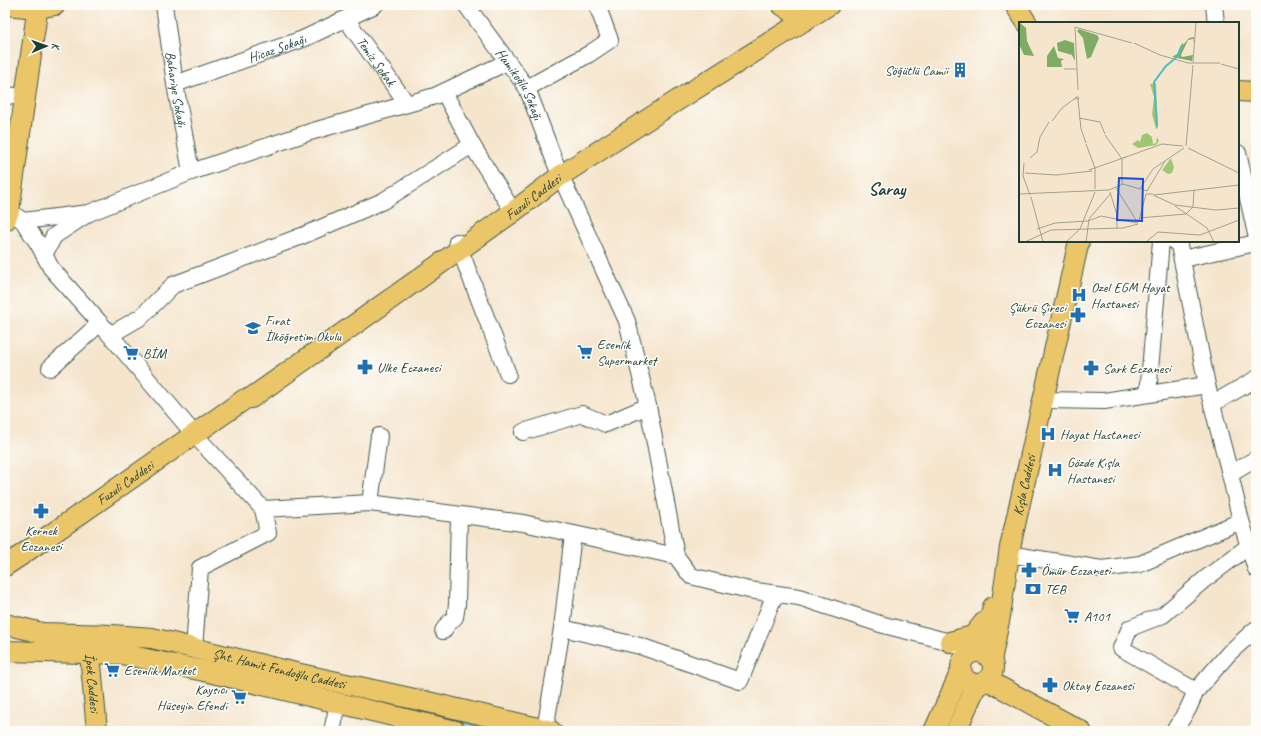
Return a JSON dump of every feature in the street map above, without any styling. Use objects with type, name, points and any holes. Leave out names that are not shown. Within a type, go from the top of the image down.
[{"type":"main road","points":[[5,5],[43,6],[15,96],[12,218]]},
{"type":"main road","points":[[782,5],[802,18]]},
{"type":"main road","name":"Fuzuli Caddesi","points":[[459,246],[509,205],[802,18],[818,5]]},
{"type":"main road","name":"Fuzuli Caddesi","points":[[802,18],[829,5]]},
{"type":"main road","points":[[1016,5],[1026,22]]},
{"type":"main road","points":[[1023,5],[1033,22]]},
{"type":"main road","points":[[1239,91],[1256,92]]},
{"type":"main road","name":"Fuzuli Caddesi","points":[[5,566],[244,399],[246,393],[459,246],[513,212],[559,173]]},
{"type":"main road","name":"Kışla Caddesi","points":[[974,652],[991,614],[1074,242]]},
{"type":"main road","name":"Kışla Caddesi","points":[[992,660],[1009,554],[1079,242]]},
{"type":"main road","points":[[950,642],[972,636],[991,614]]},
{"type":"main road","name":"Şht. Hamit Fendoğlu Caddesi","points":[[5,624],[90,644],[122,654],[204,671],[456,731]]},
{"type":"main road","name":"Şht. Hamit Fendoğlu Caddesi","points":[[5,651],[152,638],[296,673],[548,730]]},
{"type":"main road","name":"İpek Caddesi","points":[[90,644],[97,731]]},
{"type":"main road","points":[[934,731],[961,671],[962,661],[965,656],[974,652],[984,653],[992,660],[993,671],[990,676],[982,682],[956,731]]},
{"type":"main road","points":[[961,671],[967,680],[982,682],[1081,731]]},
{"type":"street","name":"Bahariye Sokağı","points":[[164,5],[175,84],[192,172]]},
{"type":"street","name":"Hicaz Sokağı","points":[[175,84],[303,39],[375,5]]},
{"type":"street","name":"Hamikoğlu Sokağı","points":[[466,5],[527,88],[559,173],[627,321],[648,406],[676,556]]},
{"type":"street","points":[[527,88],[590,54],[610,40],[598,5]]},
{"type":"street","points":[[1214,5],[1216,22]]},
{"type":"street","name":"Temiz Sokak","points":[[346,19],[407,104]]},
{"type":"street","points":[[44,255],[54,236],[89,213],[192,172],[310,132],[435,96],[507,62]]},
{"type":"street","points":[[444,92],[472,145],[509,205]]},
{"type":"street","points":[[110,335],[141,317],[173,285],[302,236],[383,202],[472,145]]},
{"type":"street","points":[[1239,158],[1256,234]]},
{"type":"street","points":[[12,218],[89,213]]},
{"type":"street","points":[[12,218],[44,255],[51,268],[100,323],[194,434],[263,509],[268,533],[200,568],[194,649]]},
{"type":"street","points":[[1148,394],[1161,242]]},
{"type":"street","points":[[1175,242],[1179,245],[1207,385],[1241,521],[1256,569]]},
{"type":"street","points":[[1182,259],[1256,244]]},
{"type":"street","points":[[459,246],[508,374]]},
{"type":"street","points":[[50,368],[100,323]]},
{"type":"street","points":[[1212,404],[1256,379]]},
{"type":"street","points":[[1044,400],[1104,401],[1207,385]]},
{"type":"street","points":[[523,432],[582,414],[606,424],[648,406]]},
{"type":"street","points":[[370,503],[379,436]]},
{"type":"street","points":[[1230,474],[1256,458]]},
{"type":"street","points":[[263,509],[370,503],[523,523],[676,556],[691,576],[750,590],[798,597],[880,624],[950,642],[974,652]]},
{"type":"street","points":[[443,631],[455,617],[457,605],[459,515]]},
{"type":"street","points":[[1009,554],[1102,569],[1140,564],[1241,521]]},
{"type":"street","points":[[548,730],[573,534]]},
{"type":"street","points":[[1196,691],[1121,648],[1130,628],[1163,615],[1205,579],[1249,546]]},
{"type":"street","points":[[562,628],[640,646],[740,681],[775,594]]},
{"type":"street","points":[[1174,731],[1188,709],[1196,691],[1229,653],[1256,629]]},
{"type":"street","points":[[332,731],[338,704]]},
{"type":"waterway","points":[[137,646],[178,654]]},
{"type":"waterway","points":[[404,707],[498,731]]},
{"type":"place","name":"Söğütlü Camii","points":[[960,70]]},
{"type":"place","name":"Ozel EGM Hayat Hastanesi","points":[[1079,295]]},
{"type":"place","name":"Şükrü Şireci Eczanesi","points":[[1078,315]]},
{"type":"place","name":"Fırat İlköğretim Okulu","points":[[253,328]]},
{"type":"place","name":"Esenlik Supermarket","points":[[585,352]]},
{"type":"place","name":"BİM","points":[[131,353]]},
{"type":"place","name":"Ulke Eczanesi","points":[[365,367]]},
{"type":"place","name":"Sark Eczanesi","points":[[1091,368]]},
{"type":"place","name":"Hayat Hastanesi","points":[[1048,434]]},
{"type":"place","name":"Gözde Kışla Hastanesi","points":[[1055,470]]},
{"type":"place","name":"Kernek Eczanesi","points":[[41,511]]},
{"type":"place","name":"Ömür Eczanesi","points":[[1029,570]]},
{"type":"place","name":"TEB","points":[[1033,589]]},
{"type":"place","name":"A101","points":[[1072,616]]},
{"type":"place","name":"Esenlik Market","points":[[112,670]]},
{"type":"place","name":"Oktay Eczanesi","points":[[1050,685]]},
{"type":"place","name":"Kaysıcı Hüseyin Efendi","points":[[239,697]]},
{"type":"district","name":"Saray","points":[[887,189]]}]
